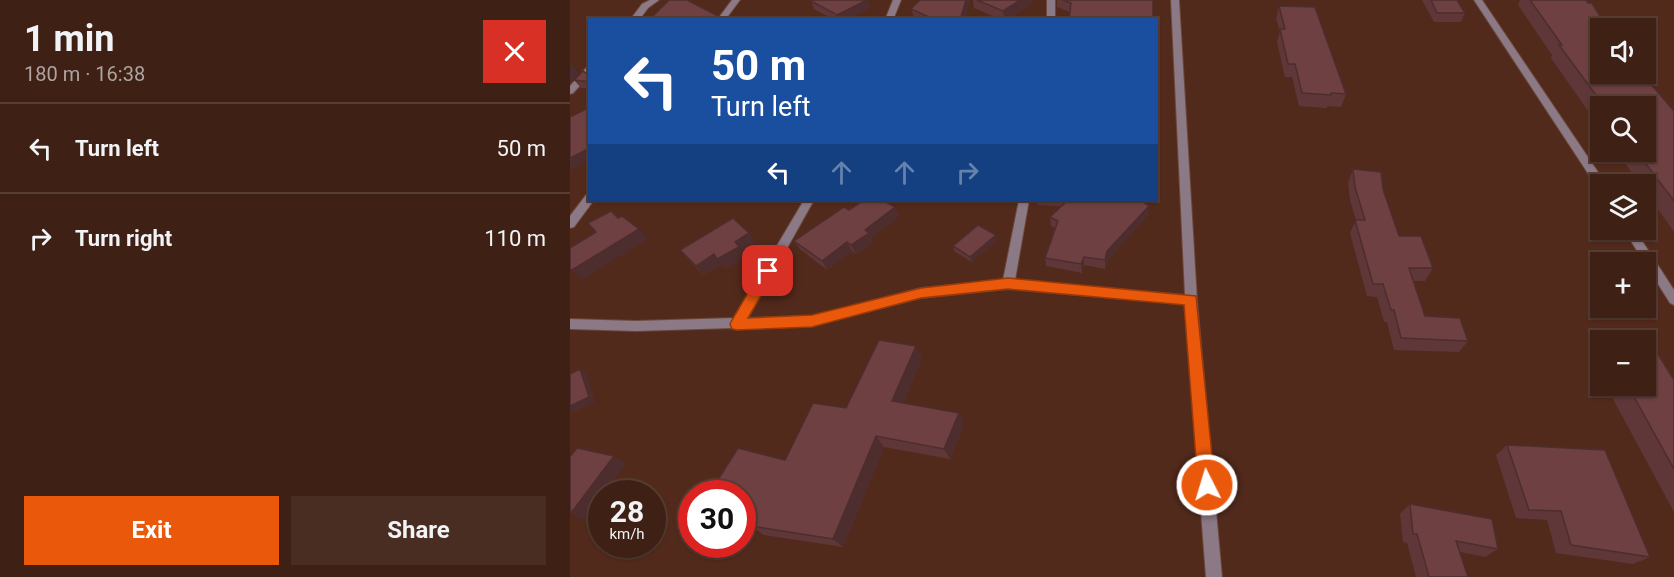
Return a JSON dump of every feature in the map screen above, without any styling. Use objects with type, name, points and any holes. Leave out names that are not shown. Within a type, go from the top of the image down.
[{"type":"street","points":[[636,18],[645,6],[655,0]]},
{"type":"street","points":[[722,18],[736,0]]},
{"type":"street","points":[[890,18],[897,0]]},
{"type":"street","points":[[1051,0],[1051,18]]},
{"type":"street","points":[[1175,0],[1191,300],[1214,577]]},
{"type":"street","points":[[1478,0],[1594,174]]},
{"type":"street","points":[[570,91],[588,71]]},
{"type":"street","points":[[570,224],[588,201]]},
{"type":"street","points":[[737,324],[808,201]]},
{"type":"street","points":[[1008,284],[1024,201]]},
{"type":"street","points":[[1636,240],[1674,300]]},
{"type":"street","points":[[570,324],[636,326],[812,321],[921,293],[1008,284],[1191,300]]},
{"type":"building","points":[[669,0],[687,0],[722,18],[651,18]]},
{"type":"building","points":[[812,0],[867,0],[837,15]]},
{"type":"building","points":[[920,0],[966,0],[961,18],[931,18],[911,9]]},
{"type":"building","points":[[977,0],[1020,0],[1003,11]]},
{"type":"building","points":[[1063,0],[1153,0],[1153,18],[1069,18],[1071,3]]},
{"type":"building","points":[[1431,0],[1457,0],[1465,13],[1437,13]]},
{"type":"building","points":[[1530,0],[1586,0],[1592,3],[1601,18],[1590,18],[1590,84],[1651,84],[1674,111],[1674,201],[1656,174],[1645,162],[1656,162],[1656,96],[1597,96],[1559,45],[1562,45]]},
{"type":"building","points":[[1279,6],[1315,7],[1346,94],[1302,93],[1295,64],[1288,64],[1280,29],[1285,29]]},
{"type":"building","points":[[583,71],[588,74],[588,82],[574,80]]},
{"type":"building","points":[[588,108],[588,149],[570,158],[570,117]]},
{"type":"building","points":[[1353,169],[1381,172],[1383,189],[1399,236],[1421,236],[1433,268],[1409,268],[1425,316],[1460,318],[1468,341],[1401,338],[1394,310],[1391,310],[1383,284],[1373,284],[1355,220],[1365,220],[1355,187]]},
{"type":"building","points":[[862,201],[884,201],[895,207],[865,230],[869,233],[851,245],[847,242],[822,261],[794,241],[844,207],[849,210]]},
{"type":"building","points":[[1067,201],[1142,201],[1149,206],[1107,251],[1105,260],[1084,257],[1081,264],[1045,258],[1058,221],[1050,217]]},
{"type":"building","points":[[611,211],[618,218],[622,216],[639,229],[572,270],[570,269],[570,248],[596,232],[588,223]]},
{"type":"building","points":[[733,218],[749,233],[735,242],[739,247],[717,259],[714,254],[696,266],[680,250]]},
{"type":"building","points":[[978,225],[996,235],[970,257],[953,246]]},
{"type":"building","points":[[879,340],[916,346],[892,401],[959,413],[944,449],[876,436],[833,539],[756,527],[756,480],[718,480],[738,448],[785,460],[813,403],[846,408]]},
{"type":"building","points":[[1656,351],[1674,380],[1674,469],[1634,396],[1656,396]]},
{"type":"building","points":[[580,369],[589,397],[570,406],[570,374]]},
{"type":"building","points":[[1507,445],[1605,450],[1650,557],[1571,545],[1561,511],[1529,510]]},
{"type":"building","points":[[577,448],[614,456],[596,480],[588,480],[588,490],[571,513],[570,507],[570,457]]},
{"type":"building","points":[[1410,504],[1492,519],[1498,549],[1456,541],[1468,577],[1429,577],[1417,534],[1413,534]]},
{"type":"route","points":[[768,271],[737,324],[812,321],[921,293],[1008,284],[1191,300],[1207,485]]}]
